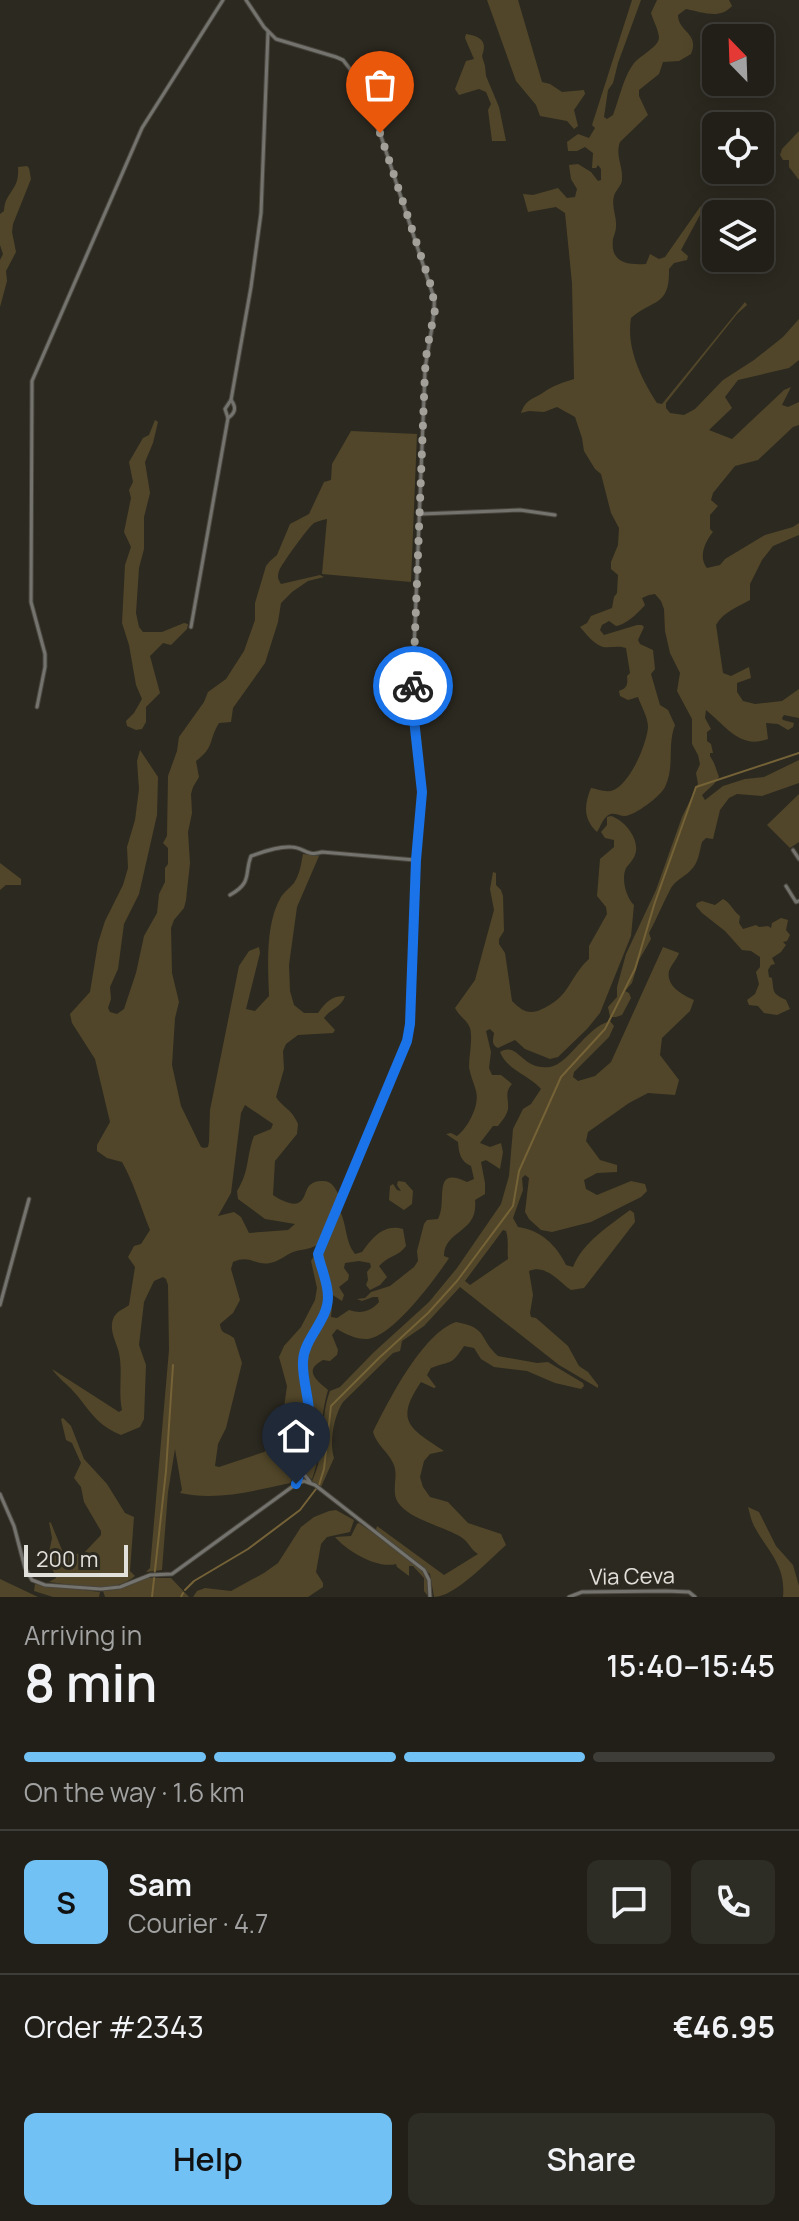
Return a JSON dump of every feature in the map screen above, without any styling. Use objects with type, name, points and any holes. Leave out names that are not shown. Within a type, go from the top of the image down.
[{"type":"street","points":[[37,707],[45,654],[31,602],[32,381],[142,128],[223,0]]},
{"type":"street","points":[[246,0],[268,32],[282,42],[336,57],[350,69],[380,133],[432,289],[435,310],[426,360],[412,701],[422,792],[416,860],[410,1024],[407,1041],[318,1254],[328,1298],[303,1355],[310,1438],[296,1484]]},
{"type":"street","points":[[191,627],[228,418],[225,409],[231,400],[261,213],[268,32]]},
{"type":"street","points":[[228,418],[235,411],[231,400]]},
{"type":"street","points":[[420,514],[520,510],[555,515]]},
{"type":"street","points":[[230,895],[248,878],[251,856],[285,847],[294,846],[311,854],[322,852],[416,860]]},
{"type":"street","points":[[793,850],[799,859]]},
{"type":"street","points":[[786,886],[796,902],[799,901]]},
{"type":"street","points":[[0,1305],[29,1199]]},
{"type":"street","points":[[301,1470],[313,1484]]},
{"type":"street","points":[[0,1494],[32,1580],[45,1585],[101,1589],[120,1587],[150,1575],[172,1574],[304,1481],[321,1489],[424,1570],[429,1580],[430,1597]]},
{"type":"street","name":"Via Ceva","points":[[569,1597],[582,1592],[666,1591],[687,1592],[695,1597]]},
{"type":"shaded area","points":[[487,0],[518,0],[542,82],[562,92],[584,90],[585,94],[574,110],[578,126],[574,129],[567,121],[540,116],[536,105],[516,81]]},
{"type":"shaded area","points":[[632,0],[641,0],[608,90],[604,117],[607,119],[613,115],[632,66],[658,42],[651,13],[657,0],[729,0],[732,6],[722,13],[686,9],[678,15],[693,41],[691,54],[679,61],[663,62],[659,74],[639,90],[648,115],[620,142],[622,179],[613,200],[616,230],[613,247],[617,258],[632,264],[646,264],[650,254],[659,259],[665,257],[702,206],[702,211],[681,250],[688,256],[687,260],[674,263],[669,269],[667,290],[659,301],[631,318],[633,351],[645,383],[657,403],[662,404],[745,302],[747,305],[666,403],[670,413],[684,415],[695,409],[723,380],[783,337],[799,319],[799,360],[789,368],[738,380],[725,397],[732,408],[709,430],[732,439],[791,387],[782,405],[788,407],[799,402],[799,425],[758,460],[735,466],[713,493],[711,500],[718,506],[710,515],[710,529],[713,532],[703,554],[707,568],[720,565],[765,535],[799,523],[799,535],[773,546],[762,560],[750,584],[750,600],[727,613],[716,625],[723,673],[731,676],[749,667],[751,678],[737,683],[737,692],[743,701],[755,704],[782,701],[799,689],[799,718],[784,715],[783,720],[794,723],[788,730],[778,724],[766,723],[768,739],[758,742],[741,739],[706,710],[705,718],[711,729],[707,732],[707,741],[711,744],[713,753],[710,756],[719,777],[702,795],[705,800],[723,786],[764,777],[799,760],[799,783],[762,796],[737,794],[729,798],[720,810],[713,839],[706,838],[702,842],[695,864],[671,888],[649,933],[651,939],[639,960],[632,983],[625,991],[631,998],[622,1015],[616,1017],[610,1017],[608,1007],[617,997],[626,954],[656,890],[682,817],[698,784],[696,773],[700,764],[692,744],[692,719],[677,691],[680,673],[670,653],[664,609],[655,594],[649,595],[642,598],[645,605],[628,621],[616,626],[609,621],[600,630],[604,635],[637,625],[644,627],[638,640],[653,650],[655,669],[651,674],[660,705],[668,710],[675,725],[668,779],[658,795],[634,813],[609,815],[597,832],[589,822],[586,806],[591,788],[610,791],[623,783],[647,735],[648,723],[638,697],[628,700],[620,696],[619,691],[626,686],[630,673],[626,648],[600,646],[580,627],[591,616],[612,608],[618,575],[611,569],[611,562],[618,545],[619,528],[611,513],[601,474],[584,451],[575,417],[557,407],[544,412],[521,413],[530,400],[574,379],[572,283],[565,213],[556,207],[528,212],[523,194],[533,195],[558,188],[567,198],[575,197],[577,189],[571,179],[569,165],[578,164],[598,181],[601,180],[598,165],[592,168],[593,153],[585,147],[568,151],[567,142],[578,134],[589,138],[595,128],[592,125]]},
{"type":"shaded area","points":[[466,34],[479,38],[483,43],[486,76],[499,107],[506,141],[492,141],[488,110],[491,104],[486,92],[479,89],[459,95],[455,89],[466,61],[474,59]]},
{"type":"shaded area","points":[[799,131],[799,180],[789,167],[789,160],[783,160],[780,155]]},
{"type":"shaded area","points":[[27,166],[31,179],[13,224],[16,252],[6,271],[7,281],[0,307],[0,260],[3,254],[0,214],[17,181],[18,167]]},
{"type":"shaded area","points":[[155,420],[158,422],[153,443],[145,462],[150,493],[144,517],[144,549],[139,568],[136,613],[143,632],[162,632],[188,624],[171,645],[163,643],[150,656],[160,693],[146,707],[146,722],[142,729],[136,730],[127,726],[126,721],[142,699],[122,623],[125,565],[131,547],[124,532],[131,498],[129,490],[133,482],[129,462],[143,438],[149,435]]},
{"type":"shaded area","points":[[351,431],[417,434],[411,582],[322,574],[327,519],[314,523],[290,554],[279,571],[281,584],[320,575],[324,577],[308,581],[281,603],[265,663],[233,708],[231,722],[219,723],[209,748],[196,761],[199,777],[191,794],[186,900],[171,928],[172,973],[179,1002],[172,1065],[181,1106],[204,1148],[208,1147],[209,1142],[210,1110],[239,966],[249,951],[259,947],[246,1009],[255,1011],[269,996],[269,945],[276,908],[282,895],[296,880],[303,854],[319,856],[297,907],[289,965],[290,991],[294,1005],[304,1013],[318,1013],[329,1000],[345,996],[324,1018],[335,1030],[333,1033],[298,1035],[286,1044],[283,1051],[284,1069],[276,1097],[298,1124],[297,1134],[275,1161],[273,1195],[295,1204],[304,1198],[311,1184],[325,1181],[333,1185],[340,1197],[317,1245],[270,1263],[244,1259],[233,1262],[231,1269],[240,1300],[233,1313],[220,1324],[223,1332],[234,1338],[242,1363],[226,1428],[218,1444],[215,1466],[264,1452],[277,1441],[287,1386],[279,1357],[284,1346],[301,1327],[315,1300],[317,1288],[311,1261],[314,1256],[327,1294],[301,1354],[308,1432],[305,1450],[290,1483],[207,1496],[180,1493],[175,1449],[162,1570],[146,1572],[150,1568],[169,1350],[166,1279],[163,1277],[154,1281],[144,1302],[139,1345],[146,1365],[144,1419],[140,1427],[121,1435],[105,1427],[52,1369],[119,1412],[122,1410],[120,1360],[112,1322],[117,1313],[129,1305],[135,1267],[128,1257],[150,1230],[122,1162],[97,1151],[97,1145],[110,1122],[95,1059],[72,1023],[70,1014],[90,992],[98,943],[128,868],[127,847],[135,820],[140,750],[158,777],[157,815],[139,894],[124,924],[118,969],[110,987],[108,1008],[117,1014],[124,1009],[144,936],[157,913],[159,894],[165,882],[168,848],[163,843],[167,836],[168,776],[179,737],[208,692],[226,679],[244,651],[255,620],[255,603],[266,566],[277,555],[290,524],[309,514],[324,482],[331,480],[332,464]],"holes":[[[245,1105],[273,1124],[271,1129],[254,1136],[237,1191],[238,1199],[265,1219],[295,1224],[288,1230],[249,1233],[241,1217],[234,1212],[218,1216],[231,1193],[241,1113]]]},
{"type":"shaded area","points":[[799,794],[799,842],[790,848],[767,825]]},
{"type":"shaded area","points":[[611,816],[625,825],[635,840],[635,854],[624,877],[627,893],[634,905],[631,936],[600,1013],[558,1057],[550,1059],[525,1049],[515,1040],[498,1048],[493,1043],[494,1033],[490,1029],[486,1031],[492,1075],[501,1075],[512,1084],[507,1093],[505,1116],[480,1143],[490,1147],[501,1143],[500,1169],[486,1160],[481,1162],[485,1194],[475,1200],[472,1219],[445,1247],[444,1256],[449,1258],[401,1317],[389,1328],[368,1339],[356,1338],[337,1329],[332,1335],[337,1355],[330,1361],[323,1360],[317,1364],[313,1372],[328,1390],[312,1479],[305,1469],[313,1441],[306,1355],[328,1306],[332,1307],[331,1317],[337,1318],[349,1310],[365,1311],[376,1305],[378,1297],[362,1301],[357,1299],[390,1286],[414,1267],[418,1261],[417,1251],[424,1224],[427,1220],[438,1219],[441,1212],[445,1181],[449,1178],[467,1182],[474,1179],[471,1166],[461,1156],[458,1142],[446,1134],[457,1136],[461,1132],[469,1122],[476,1103],[469,1067],[470,1028],[455,1008],[475,980],[494,910],[490,889],[493,872],[503,896],[504,931],[499,944],[505,953],[512,1001],[525,1011],[536,1011],[558,999],[589,959],[589,946],[607,914],[606,907],[597,896],[600,859],[614,847],[614,840],[605,838],[601,832],[607,825],[607,817]]},
{"type":"shaded area","points":[[0,863],[21,879],[21,885],[6,885],[0,890]]},
{"type":"shaded area","points":[[723,899],[740,916],[739,923],[743,929],[756,925],[771,928],[772,923],[781,918],[788,920],[786,930],[790,935],[783,942],[786,945],[772,958],[775,964],[768,970],[774,992],[786,1000],[790,1009],[777,1015],[764,1013],[758,1006],[749,1005],[747,1000],[755,994],[759,984],[756,972],[760,967],[760,957],[742,950],[696,906],[702,901],[715,905]]},
{"type":"shaded area","points":[[663,947],[679,953],[669,971],[670,981],[680,993],[694,1000],[690,1011],[662,1038],[660,1055],[679,1080],[675,1095],[648,1093],[588,1132],[586,1141],[600,1160],[617,1165],[617,1172],[597,1173],[584,1180],[586,1189],[597,1195],[631,1181],[645,1184],[647,1191],[591,1222],[552,1232],[541,1230],[525,1212],[529,1178],[525,1175],[513,1218],[518,1227],[547,1240],[566,1265],[573,1267],[597,1235],[630,1210],[634,1213],[635,1222],[584,1288],[571,1290],[546,1272],[529,1271],[533,1295],[531,1317],[568,1346],[579,1366],[588,1372],[598,1388],[559,1365],[460,1287],[424,1326],[402,1341],[400,1351],[393,1353],[343,1402],[333,1429],[334,1458],[321,1487],[312,1481],[320,1458],[330,1391],[340,1387],[429,1302],[457,1268],[501,1204],[509,1176],[513,1129],[523,1109],[531,1104],[541,1089],[513,1068],[500,1052],[512,1050],[533,1065],[550,1067],[564,1060],[593,1031],[610,1021],[614,1026],[609,1037],[574,1072],[573,1077],[578,1081],[595,1076],[611,1062]],"holes":[[[503,1230],[506,1231],[508,1259],[470,1285],[465,1281]]]},
{"type":"shaded area","points":[[398,1181],[405,1182],[413,1191],[412,1204],[404,1210],[389,1200],[390,1186],[393,1184],[401,1191]]},
{"type":"shaded area","points":[[340,1211],[355,1254],[362,1252],[374,1237],[390,1228],[403,1229],[406,1246],[379,1266],[387,1277],[370,1290],[366,1285],[370,1263],[345,1263],[344,1268],[349,1275],[348,1280],[339,1287],[344,1295],[342,1301],[331,1294],[320,1254]]},
{"type":"shaded area","points":[[456,1322],[479,1331],[498,1356],[548,1362],[584,1386],[581,1389],[555,1383],[527,1371],[494,1367],[481,1359],[474,1348],[464,1346],[453,1360],[431,1368],[427,1375],[436,1387],[421,1382],[408,1406],[407,1415],[415,1430],[444,1451],[430,1454],[424,1461],[420,1477],[423,1487],[430,1497],[448,1502],[468,1523],[501,1534],[506,1545],[462,1584],[434,1597],[430,1574],[376,1530],[377,1526],[444,1575],[478,1554],[461,1537],[412,1515],[400,1505],[395,1495],[395,1468],[373,1432],[397,1386],[419,1354],[443,1329]]},
{"type":"shaded area","points":[[63,1418],[71,1426],[84,1459],[107,1484],[125,1513],[134,1517],[130,1571],[135,1576],[126,1582],[94,1587],[49,1582],[56,1578],[48,1558],[52,1538],[49,1522],[64,1555],[84,1553],[101,1535],[84,1502],[81,1487],[74,1478],[81,1463],[72,1443],[66,1440]]},
{"type":"shaded area","points":[[748,1507],[759,1512],[776,1546],[793,1565],[799,1597],[783,1597],[779,1567],[754,1526]]},
{"type":"shaded area","points":[[336,1510],[354,1520],[350,1532],[327,1537],[321,1544],[316,1572],[323,1587],[308,1597],[193,1597],[205,1588],[231,1591],[264,1573],[278,1563],[301,1527],[314,1517]]},
{"type":"shaded area","points":[[359,1523],[425,1572],[429,1588],[427,1595],[424,1578],[413,1566],[409,1566],[409,1576],[396,1564],[380,1564],[363,1558],[335,1537],[351,1536]]},
{"type":"shaded area","points":[[147,1578],[171,1578],[189,1597],[105,1597],[103,1591],[119,1589]]},
{"type":"shaded area","points":[[0,1579],[38,1597],[0,1597]]},
{"type":"shaded area","points":[[35,1584],[100,1592],[99,1597],[53,1597],[34,1591]]},
{"type":"waterway","points":[[185,1590],[300,1510],[319,1485],[324,1469],[331,1406],[428,1313],[457,1281],[513,1206],[519,1171],[561,1077],[605,1029],[635,969],[696,787],[799,753]]},
{"type":"waterway","points":[[152,1597],[166,1471],[173,1365]]},
{"type":"waterway","points":[[181,1597],[183,1593]]},
{"type":"way so far","points":[[380,133],[432,289],[435,310],[425,371],[413,686]]},
{"type":"route","points":[[296,1484],[310,1438],[303,1355],[327,1307],[328,1298],[318,1254],[407,1041],[410,1024],[416,860],[422,792],[413,686]]}]
